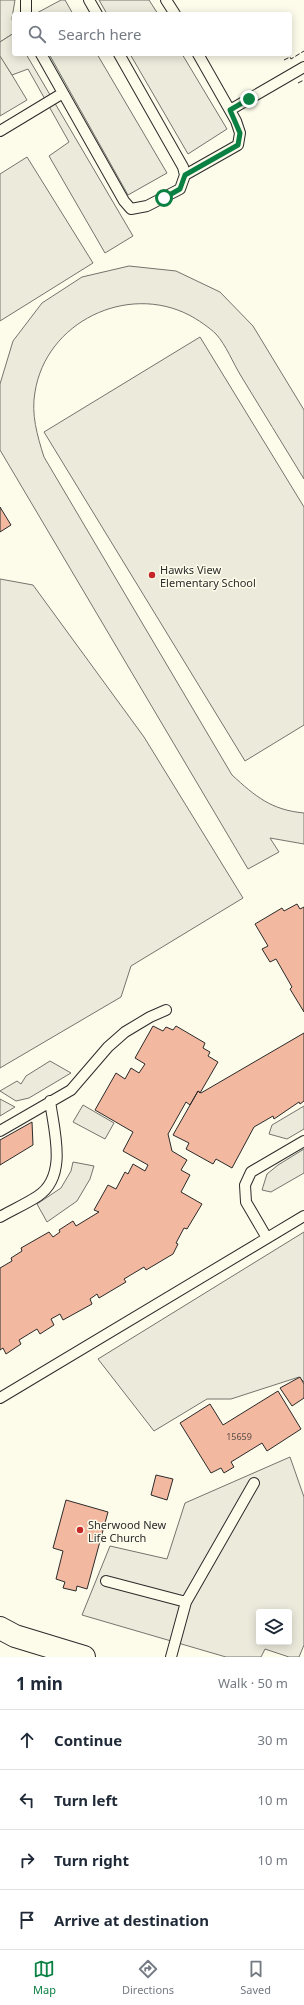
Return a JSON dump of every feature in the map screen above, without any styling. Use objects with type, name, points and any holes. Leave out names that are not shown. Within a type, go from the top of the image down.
[{"type":"main road","points":[[0,1628],[15,1636],[84,1657]]},
{"type":"lane","points":[[26,0],[26,12]]},
{"type":"lane","points":[[89,0],[96,12]]},
{"type":"lane","points":[[166,0],[173,12]]},
{"type":"lane","points":[[42,56],[124,201],[131,209],[147,206],[180,189],[185,175],[183,167],[120,56]]},
{"type":"lane","points":[[185,175],[238,145],[240,133],[230,110],[199,56]]},
{"type":"lane","points":[[230,110],[304,67]]},
{"type":"lane","points":[[0,131],[63,93]]},
{"type":"lane","points":[[0,1131],[71,1090],[108,1047],[124,1032],[150,1017],[166,1010]]},
{"type":"lane","points":[[0,1217],[39,1196],[51,1183],[57,1162],[50,1101]]},
{"type":"lane","points":[[267,1238],[246,1202],[245,1185],[251,1172],[304,1141]]},
{"type":"lane","points":[[0,1398],[304,1216]]},
{"type":"lane","points":[[171,1657],[186,1602],[254,1483]]},
{"type":"lane","points":[[106,1581],[186,1602]]},
{"type":"shaded area","points":[[0,0],[15,0],[12,12],[12,34],[0,42]]},
{"type":"shaded area","points":[[61,0],[65,0],[72,12],[39,12]]},
{"type":"shaded area","points":[[99,0],[149,0],[157,12],[106,12]]},
{"type":"shaded area","points":[[12,34],[12,56],[27,56],[133,236],[105,253],[49,156],[69,142],[28,69],[12,75],[0,56],[0,42]]},
{"type":"shaded area","points":[[0,55],[27,100],[0,116]]},
{"type":"shaded area","points":[[50,56],[98,56],[167,173],[128,195]]},
{"type":"shaded area","points":[[131,56],[183,56],[227,129],[188,154]]},
{"type":"shaded area","points":[[27,157],[93,263],[0,321],[0,174]]},
{"type":"shaded area","points":[[129,266],[176,271],[220,292],[253,326],[304,410],[304,479],[241,376],[223,343],[216,334],[189,315],[165,306],[140,304],[116,307],[93,315],[72,328],[55,346],[42,367],[34,400],[35,424],[44,457],[232,775],[264,801],[282,809],[304,813],[304,844],[270,838],[279,852],[248,869],[0,450],[0,384],[13,341],[42,303],[82,277]]},
{"type":"shaded area","points":[[200,337],[304,507],[304,725],[245,761],[44,432]]},
{"type":"shaded area","points":[[0,579],[33,585],[144,737],[243,898],[131,966],[121,997],[0,1068]]},
{"type":"shaded area","points":[[50,1061],[71,1073],[29,1098],[16,1101],[0,1091],[17,1081],[21,1084],[26,1076]]},
{"type":"shaded area","points":[[0,1099],[15,1107],[0,1116]]},
{"type":"shaded area","points":[[83,1105],[114,1123],[105,1139],[73,1122]]},
{"type":"shaded area","points":[[304,1106],[304,1129],[287,1139],[269,1134],[272,1125]]},
{"type":"shaded area","points":[[304,1149],[304,1173],[271,1192],[262,1190],[267,1174],[278,1165]]},
{"type":"shaded area","points":[[73,1162],[94,1166],[90,1179],[77,1201],[47,1222],[37,1204],[61,1188],[71,1171]]},
{"type":"shaded area","points":[[304,1232],[304,1382],[299,1377],[231,1399],[207,1399],[154,1431],[98,1359]]},
{"type":"shaded area","points":[[290,1457],[304,1497],[304,1645],[299,1657],[289,1657],[265,1649],[261,1657],[226,1657],[82,1615],[110,1546],[167,1559],[185,1503]]},
{"type":"building","points":[[0,507],[11,525],[0,532]]},
{"type":"building","points":[[297,904],[300,909],[304,907],[304,1012],[290,989],[292,987],[276,959],[270,962],[262,949],[268,946],[255,924],[282,908],[284,911]]},
{"type":"building","points":[[153,1026],[163,1031],[166,1027],[173,1030],[176,1026],[205,1043],[203,1048],[210,1052],[208,1056],[218,1062],[200,1093],[198,1091],[190,1105],[186,1102],[168,1134],[172,1151],[187,1160],[181,1170],[190,1175],[181,1192],[202,1204],[187,1229],[184,1228],[176,1243],[178,1244],[173,1254],[146,1270],[144,1267],[124,1279],[126,1282],[99,1298],[97,1294],[90,1299],[92,1304],[63,1320],[60,1314],[51,1319],[54,1325],[40,1334],[37,1329],[19,1340],[21,1344],[6,1354],[3,1348],[0,1350],[0,1268],[12,1261],[11,1258],[22,1251],[21,1248],[49,1232],[53,1237],[60,1232],[59,1230],[73,1221],[76,1226],[99,1212],[94,1210],[108,1185],[116,1189],[125,1172],[128,1174],[133,1164],[145,1171],[148,1165],[123,1151],[133,1132],[95,1110],[116,1073],[125,1079],[131,1068],[139,1073],[145,1064],[135,1058]]},
{"type":"building","points":[[304,1033],[304,1101],[300,1104],[299,1102],[274,1119],[273,1116],[254,1127],[232,1168],[216,1159],[213,1164],[186,1149],[189,1143],[173,1135],[198,1091],[201,1093]]},
{"type":"building","points":[[32,1122],[33,1145],[0,1165],[0,1140]]},
{"type":"building","points":[[300,1377],[304,1384],[304,1398],[292,1406],[280,1388]]},
{"type":"building","points":[[278,1391],[301,1429],[267,1451],[262,1443],[231,1462],[234,1467],[224,1473],[221,1468],[211,1473],[180,1423],[210,1404],[223,1425]]},
{"type":"building","points":[[156,1475],[173,1479],[167,1500],[151,1495]]},
{"type":"building","name":"Sherwood New Life Church","points":[[66,1500],[108,1512],[87,1589],[77,1586],[76,1591],[63,1588],[65,1582],[56,1579],[63,1551],[53,1548]]},
{"type":"fence","points":[[284,60],[290,57],[291,59],[304,51]]},
{"type":"fence","points":[[298,83],[304,80]]},
{"type":"place","name":"Hawks View Elementary School","points":[[152,575]]},
{"type":"place","name":"Sherwood New Life Church","points":[[80,1530]]},
{"type":"route","points":[[164,198],[180,189],[185,175],[238,145],[240,133],[230,110],[249,99]]}]
